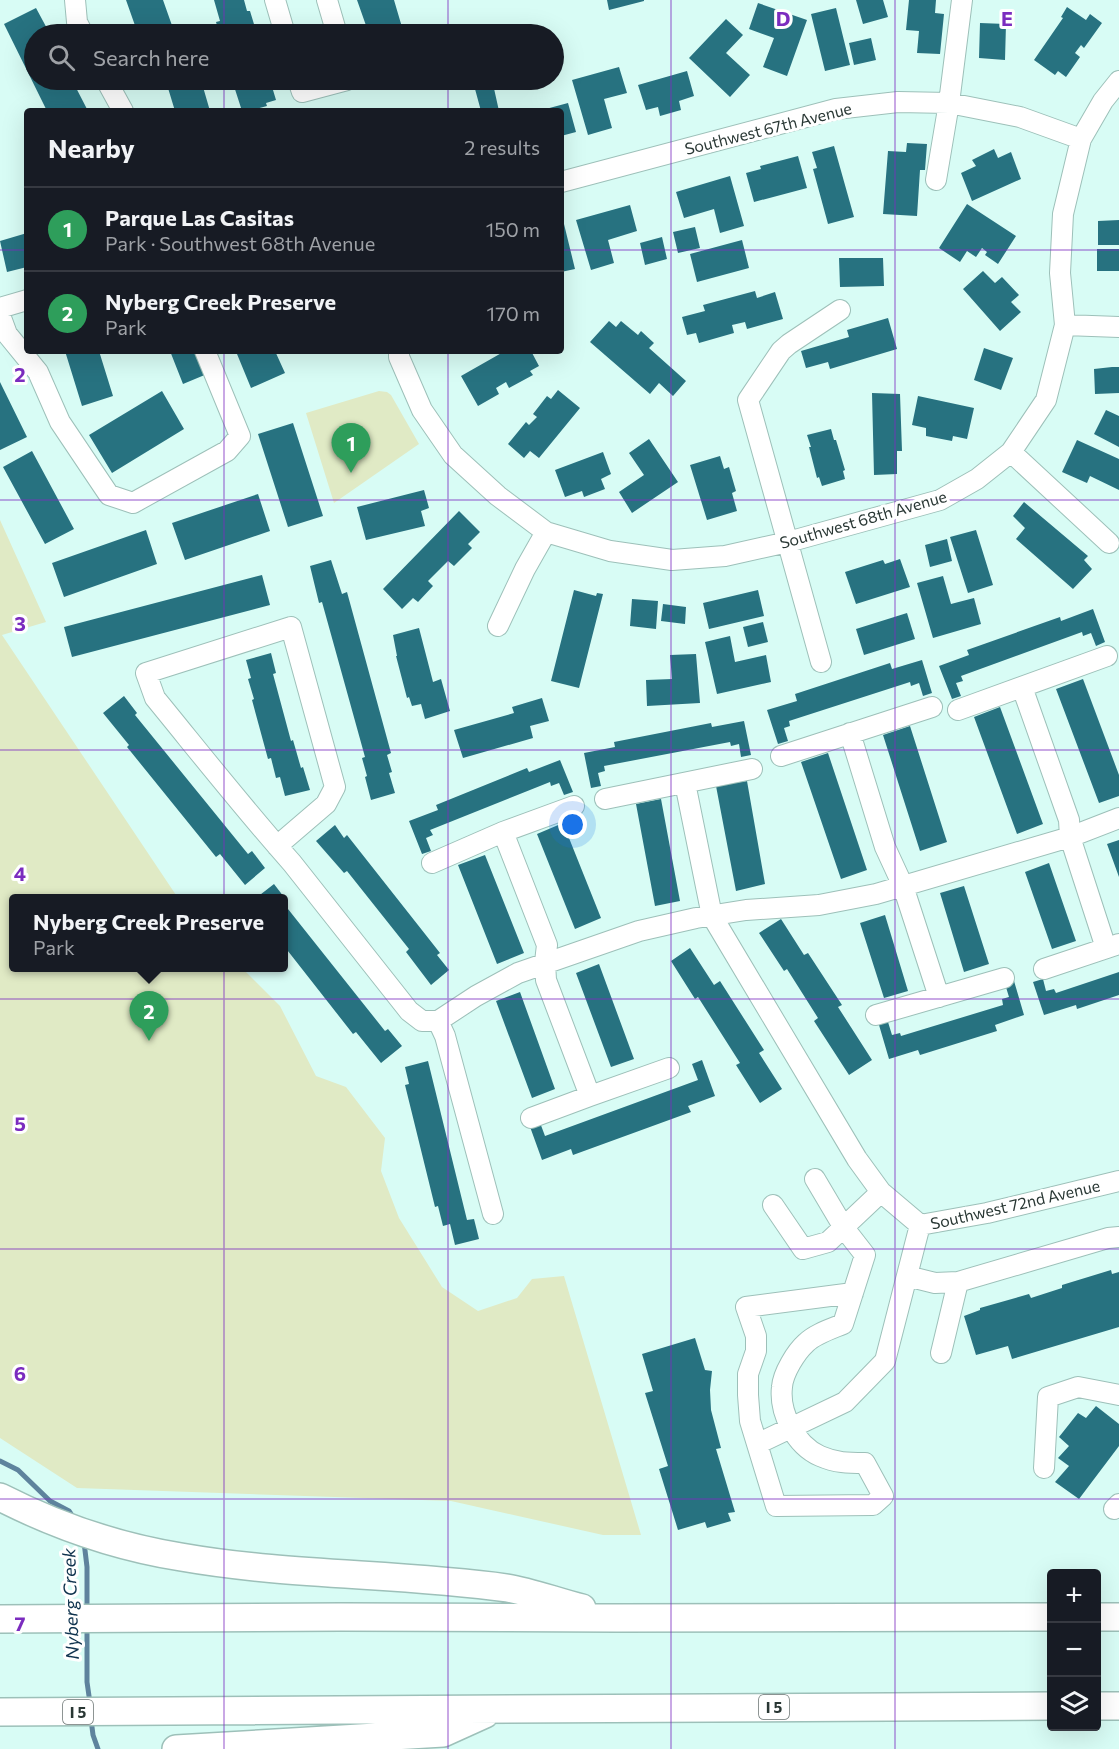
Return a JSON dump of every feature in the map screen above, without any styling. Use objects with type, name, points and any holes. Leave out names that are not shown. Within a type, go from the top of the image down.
[{"type":"highway","points":[[0,1497],[83,1533],[179,1557],[225,1564],[509,1588],[618,1618]]},
{"type":"highway","points":[[9,1619],[1047,1617]]},
{"type":"highway","points":[[1101,1617],[1119,1617]]},
{"type":"highway","name":"I 5","points":[[7,1712],[1047,1706]]},
{"type":"highway","points":[[1101,1706],[1119,1706]]},
{"type":"highway","points":[[176,1749],[443,1733],[497,1708]]},
{"type":"street","points":[[75,0],[78,24]]},
{"type":"street","points":[[275,0],[282,24]]},
{"type":"street","points":[[327,0],[334,24]]},
{"type":"street","points":[[936,180],[949,103],[962,0]]},
{"type":"street","name":"Southwest 68th Avenue","points":[[399,354],[422,410],[453,454],[498,496],[546,532],[610,551],[672,560],[725,556],[788,542],[940,500],[977,479],[1011,452],[1046,400],[1065,325],[1060,273],[1063,213],[1081,139],[1103,101],[1119,81]]},
{"type":"street","points":[[111,90],[121,108]]},
{"type":"street","name":"Southwest 67th Avenue","points":[[564,181],[836,109],[898,102],[949,103],[1020,117],[1081,139]]},
{"type":"street","points":[[0,308],[24,301]]},
{"type":"street","points":[[821,662],[748,400],[781,351],[840,310]]},
{"type":"street","points":[[0,315],[7,334],[38,372],[60,422],[109,495],[133,503],[227,451],[240,436],[206,354]]},
{"type":"street","points":[[1065,325],[1119,327]]},
{"type":"street","points":[[1011,452],[1109,543]]},
{"type":"street","points":[[498,626],[525,569],[546,532]]},
{"type":"street","points":[[277,846],[326,804],[335,787],[291,627],[146,674],[155,698],[409,1011],[422,1021],[438,1021],[476,996],[518,973],[639,931],[746,910],[819,905],[876,894],[1070,837],[1119,818]]},
{"type":"street","points":[[958,710],[1107,656]]},
{"type":"street","points":[[1022,687],[1069,819],[1070,837],[1112,946],[1044,969]]},
{"type":"street","points":[[781,756],[932,707]]},
{"type":"street","points":[[850,733],[885,847],[903,886],[939,997]]},
{"type":"street","points":[[605,799],[752,769]]},
{"type":"street","name":"Southwest 72nd Avenue","points":[[685,783],[712,916],[857,1159],[881,1192],[920,1225],[987,1213],[1119,1181]]},
{"type":"street","points":[[432,862],[503,832],[574,806]]},
{"type":"street","points":[[503,832],[547,945],[546,980],[590,1096]]},
{"type":"street","points":[[876,1015],[1004,978]]},
{"type":"street","points":[[438,1021],[493,1214]]},
{"type":"street","points":[[531,1118],[669,1068]]},
{"type":"street","points":[[815,1179],[844,1228],[865,1255],[853,1293],[843,1324],[808,1341],[795,1354],[782,1384],[782,1404],[791,1428],[802,1443],[818,1455],[843,1464],[865,1463],[883,1496],[873,1505],[776,1506],[750,1421],[748,1374],[756,1351],[756,1336],[746,1307],[853,1293]]},
{"type":"street","points":[[773,1205],[803,1249],[828,1242],[881,1192]]},
{"type":"street","points":[[757,1444],[845,1402],[885,1361],[920,1225]]},
{"type":"street","points":[[907,1276],[935,1283],[958,1282],[1108,1238],[1119,1237]]},
{"type":"street","points":[[941,1353],[958,1282]]},
{"type":"street","points":[[1044,1468],[1048,1397],[1078,1387],[1119,1395]]},
{"type":"green space","points":[[379,391],[391,395],[419,444],[334,503],[306,413]]},
{"type":"green space","points":[[0,520],[46,622],[2,635],[175,894],[9,894],[9,972],[246,972],[280,1006],[316,1076],[346,1087],[385,1138],[381,1171],[399,1218],[442,1287],[478,1311],[517,1298],[532,1279],[564,1276],[641,1535],[603,1535],[451,1501],[77,1488],[0,1438]]},
{"type":"building","points":[[126,0],[163,0],[171,24],[134,24]]},
{"type":"building","points":[[214,0],[244,0],[254,24],[217,24],[216,22],[220,21]]},
{"type":"building","points":[[357,0],[394,0],[401,24],[365,24]]},
{"type":"building","points":[[607,0],[644,0],[644,1],[609,10]]},
{"type":"building","points":[[856,0],[883,0],[888,17],[863,24]]},
{"type":"building","points":[[909,0],[936,0],[935,13],[944,14],[940,54],[917,53],[919,31],[906,30]]},
{"type":"building","points":[[758,3],[807,20],[787,76],[763,67],[774,38],[749,29]]},
{"type":"building","points":[[1067,7],[1086,20],[1090,14],[1102,23],[1084,48],[1081,45],[1075,53],[1080,57],[1066,77],[1058,71],[1055,75],[1034,60],[1063,18],[1061,17]]},
{"type":"building","points":[[36,8],[45,24],[24,24],[24,64],[4,24]]},
{"type":"building","points":[[836,8],[850,65],[825,71],[811,14]]},
{"type":"building","points":[[726,19],[743,35],[726,53],[750,75],[730,97],[689,58]]},
{"type":"building","points":[[980,23],[1006,24],[1005,60],[979,58]]},
{"type":"building","points":[[871,38],[876,60],[854,65],[849,43]]},
{"type":"building","points":[[619,67],[627,93],[604,99],[612,128],[588,135],[572,80]]},
{"type":"building","points":[[687,71],[694,96],[679,101],[681,110],[660,116],[658,107],[646,110],[638,85]]},
{"type":"building","points":[[37,90],[77,90],[86,108],[46,108]]},
{"type":"building","points":[[169,90],[204,90],[209,108],[174,108]]},
{"type":"building","points":[[235,90],[273,90],[276,100],[266,103],[267,106],[241,108]]},
{"type":"building","points":[[475,90],[494,90],[498,108],[480,108]]},
{"type":"building","points":[[568,103],[576,132],[564,135],[564,108],[549,108]]},
{"type":"building","points":[[907,143],[927,144],[925,170],[920,170],[917,216],[883,214],[888,151],[906,152]]},
{"type":"building","points":[[834,146],[854,217],[828,224],[813,169],[817,168],[812,152]]},
{"type":"building","points":[[994,149],[998,158],[1011,152],[1021,179],[972,201],[961,173],[976,166],[972,160]]},
{"type":"building","points":[[798,156],[807,188],[754,202],[746,173],[761,169],[760,166]]},
{"type":"building","points":[[730,176],[744,226],[720,233],[714,209],[684,218],[676,192]]},
{"type":"building","points":[[967,204],[1016,236],[998,264],[985,255],[987,252],[982,248],[976,257],[967,251],[960,262],[939,248]]},
{"type":"building","points":[[630,205],[637,231],[608,240],[614,263],[591,270],[576,220]]},
{"type":"building","points":[[1119,220],[1119,245],[1098,245],[1098,221]]},
{"type":"building","points":[[564,224],[575,269],[564,271]]},
{"type":"building","points":[[695,227],[700,248],[678,253],[673,232]]},
{"type":"building","points":[[24,234],[24,268],[7,272],[0,241]]},
{"type":"building","points":[[662,237],[667,259],[645,265],[640,243]]},
{"type":"building","points":[[742,240],[749,268],[697,282],[690,254]]},
{"type":"building","points":[[1097,249],[1119,249],[1119,271],[1097,271]]},
{"type":"building","points":[[839,258],[883,258],[884,286],[840,287]]},
{"type":"building","points":[[983,271],[995,283],[1002,277],[1019,295],[1011,302],[1021,312],[1000,331],[963,289]]},
{"type":"building","points":[[755,291],[757,298],[775,292],[783,319],[747,329],[745,322],[732,325],[734,333],[699,343],[696,333],[687,335],[682,317],[705,311],[703,305]]},
{"type":"building","points":[[888,318],[897,349],[830,369],[828,362],[806,368],[801,351],[849,337],[847,330]]},
{"type":"building","points":[[609,321],[616,327],[621,321],[638,335],[641,331],[654,343],[649,348],[686,381],[673,396],[659,383],[650,394],[590,342]]},
{"type":"building","points":[[984,348],[1013,358],[1001,390],[974,380]]},
{"type":"building","points":[[66,354],[100,354],[113,396],[82,406]]},
{"type":"building","points":[[171,354],[199,354],[207,374],[183,384]]},
{"type":"building","points":[[237,354],[276,354],[285,373],[251,388]]},
{"type":"building","points":[[500,354],[533,354],[539,366],[530,371],[533,375],[509,388],[506,382],[496,388],[499,394],[478,406],[461,376]]},
{"type":"building","points":[[1119,367],[1119,393],[1095,394],[1094,369]]},
{"type":"building","points":[[0,382],[27,437],[0,450]]},
{"type":"building","points":[[558,390],[580,408],[539,458],[530,451],[524,458],[508,444],[526,422],[529,425],[537,417],[533,414],[547,396],[551,399]]},
{"type":"building","points":[[162,391],[184,429],[112,473],[89,435]]},
{"type":"building","points":[[872,393],[900,394],[902,451],[897,451],[897,474],[874,475]]},
{"type":"building","points":[[918,396],[974,408],[967,439],[953,436],[952,441],[926,436],[926,428],[912,425]]},
{"type":"building","points":[[1106,410],[1119,416],[1119,447],[1094,434]]},
{"type":"building","points":[[293,423],[323,516],[288,527],[258,434]]},
{"type":"building","points":[[831,429],[845,470],[843,471],[845,479],[822,486],[819,477],[817,478],[807,435]]},
{"type":"building","points":[[649,439],[678,482],[632,513],[619,492],[644,475],[629,453]]},
{"type":"building","points":[[1077,440],[1119,459],[1119,490],[1090,476],[1087,483],[1062,472]]},
{"type":"building","points":[[32,451],[74,529],[45,544],[3,467]]},
{"type":"building","points":[[603,452],[611,474],[601,479],[605,489],[584,497],[582,491],[565,497],[555,470]]},
{"type":"building","points":[[720,456],[724,469],[729,467],[736,491],[732,493],[737,511],[707,520],[690,465]]},
{"type":"building","points":[[424,490],[429,508],[421,511],[425,526],[366,540],[357,507]]},
{"type":"building","points":[[258,494],[270,531],[185,560],[172,523]]},
{"type":"building","points":[[1024,502],[1088,556],[1084,560],[1092,569],[1073,589],[1016,539],[1025,528],[1013,516]]},
{"type":"building","points":[[459,511],[480,532],[468,544],[472,548],[454,566],[448,561],[428,581],[433,586],[418,602],[413,598],[402,609],[383,589]]},
{"type":"building","points":[[146,530],[157,564],[64,597],[52,563]]},
{"type":"building","points":[[976,530],[993,585],[968,593],[950,537]]},
{"type":"building","points":[[947,539],[952,561],[930,567],[925,545]]},
{"type":"building","points":[[900,559],[910,587],[856,604],[845,572],[883,560],[885,564]]},
{"type":"building","points":[[331,560],[342,594],[347,592],[391,753],[387,755],[395,793],[371,800],[362,758],[365,757],[310,566]]},
{"type":"building","points":[[262,575],[270,605],[72,657],[64,627]]},
{"type":"building","points":[[943,576],[951,604],[974,598],[981,624],[933,638],[917,583]]},
{"type":"building","points":[[574,590],[596,596],[597,593],[603,594],[579,688],[551,681]]},
{"type":"building","points":[[758,590],[764,616],[709,629],[703,603]]},
{"type":"building","points":[[632,599],[658,601],[656,629],[630,626]]},
{"type":"building","points":[[663,604],[686,607],[685,624],[661,621]]},
{"type":"building","points":[[1093,609],[1105,642],[1096,646],[1091,633],[1083,636],[1082,632],[961,676],[963,681],[956,683],[961,696],[952,699],[939,666],[969,655],[967,650],[1060,617],[1061,621]]},
{"type":"building","points":[[907,613],[915,639],[864,655],[856,629]]},
{"type":"building","points":[[763,622],[768,642],[748,647],[743,627]]},
{"type":"building","points":[[419,628],[433,682],[441,679],[450,711],[425,719],[421,704],[412,706],[409,697],[407,698],[393,635]]},
{"type":"building","points":[[730,636],[735,662],[766,655],[771,682],[717,694],[705,642]]},
{"type":"building","points":[[271,653],[276,673],[273,674],[291,741],[293,740],[310,790],[285,796],[280,777],[276,778],[271,758],[268,759],[252,700],[254,699],[248,679],[251,678],[246,660]]},
{"type":"building","points":[[696,654],[700,703],[647,706],[646,680],[672,679],[670,655]]},
{"type":"building","points":[[922,660],[932,693],[923,696],[919,683],[911,686],[910,682],[789,721],[790,726],[784,728],[788,741],[778,744],[767,710],[797,701],[795,694],[890,663],[892,669]]},
{"type":"building","points":[[1083,679],[1119,775],[1119,796],[1099,803],[1056,689]]},
{"type":"building","points":[[124,696],[137,713],[135,715],[248,854],[252,851],[265,868],[245,885],[220,854],[216,857],[127,747],[129,745],[103,713]]},
{"type":"building","points":[[542,698],[549,721],[530,726],[533,738],[463,758],[454,730],[514,713],[512,707]]},
{"type":"building","points":[[1000,707],[1043,824],[1017,834],[974,717]]},
{"type":"building","points":[[744,721],[751,755],[741,757],[739,744],[731,746],[730,742],[604,766],[605,771],[598,773],[601,786],[591,788],[584,753],[615,747],[614,742],[711,723],[712,727]]},
{"type":"building","points":[[910,726],[947,842],[920,851],[883,735]]},
{"type":"building","points":[[828,753],[867,870],[841,879],[801,762]]},
{"type":"building","points":[[560,760],[573,792],[564,795],[559,783],[551,786],[550,782],[430,830],[433,835],[426,838],[431,851],[422,854],[409,821],[438,810],[436,805],[527,768],[529,772]]},
{"type":"building","points":[[747,781],[765,884],[736,891],[716,786]]},
{"type":"building","points":[[661,799],[680,901],[655,906],[636,804]]},
{"type":"building","points":[[563,823],[601,918],[575,929],[537,834]]},
{"type":"building","points":[[335,825],[344,838],[347,835],[440,953],[437,955],[449,970],[431,985],[406,952],[409,949],[347,871],[344,873],[316,841]]},
{"type":"building","points":[[1119,840],[1119,877],[1107,844]]},
{"type":"building","points":[[485,855],[524,953],[497,964],[458,865]]},
{"type":"building","points":[[1049,863],[1076,941],[1052,949],[1025,872]]},
{"type":"building","points":[[274,884],[282,894],[261,894]]},
{"type":"building","points":[[964,886],[989,964],[964,972],[940,893]]},
{"type":"building","points":[[288,909],[385,1031],[388,1029],[402,1046],[381,1063],[356,1032],[353,1034],[288,951]]},
{"type":"building","points":[[885,915],[908,991],[884,998],[860,923]]},
{"type":"building","points":[[781,919],[804,955],[808,953],[842,1005],[838,1007],[872,1060],[849,1075],[814,1021],[818,1018],[787,969],[784,971],[759,933]]},
{"type":"building","points":[[690,948],[714,985],[720,981],[764,1050],[759,1053],[782,1089],[760,1103],[736,1065],[740,1063],[698,997],[695,999],[671,961]]},
{"type":"building","points":[[599,964],[634,1059],[611,1067],[576,973]]},
{"type":"building","points":[[1119,972],[1119,995],[1077,1009],[1076,1005],[1044,1015],[1033,982],[1043,979],[1046,991],[1054,989],[1056,993]]},
{"type":"building","points":[[1014,981],[1024,1015],[995,1025],[997,1031],[920,1055],[918,1050],[889,1059],[879,1025],[888,1022],[892,1035],[900,1033],[901,1036],[1003,1005],[1002,999],[1009,997],[1005,984]]},
{"type":"building","points":[[520,992],[555,1089],[532,1098],[496,1001]]},
{"type":"building","points":[[702,1060],[715,1096],[688,1106],[691,1112],[573,1155],[571,1149],[542,1160],[529,1124],[539,1120],[545,1136],[698,1080],[692,1064]]},
{"type":"building","points":[[428,1061],[467,1220],[474,1219],[479,1239],[455,1245],[450,1224],[443,1226],[438,1206],[435,1207],[405,1085],[409,1084],[405,1067]]},
{"type":"building","points":[[1111,1270],[1112,1274],[1119,1272],[1119,1327],[1012,1359],[1008,1346],[976,1355],[964,1316],[980,1308],[1029,1294],[1031,1298],[1062,1288],[1062,1285]]},
{"type":"building","points":[[695,1338],[705,1370],[712,1371],[711,1410],[721,1448],[716,1449],[735,1512],[728,1513],[731,1521],[707,1528],[705,1522],[678,1530],[659,1469],[668,1466],[645,1393],[653,1391],[642,1354]]},
{"type":"building","points":[[1096,1406],[1119,1424],[1119,1446],[1079,1499],[1055,1482],[1069,1466],[1058,1458],[1069,1446],[1059,1437],[1078,1413],[1086,1418]]},
{"type":"waterway","name":"Nyberg Creek","points":[[0,1461],[18,1470],[50,1501],[69,1511],[73,1517]]},
{"type":"waterway","name":"Nyberg Creek","points":[[84,1542],[87,1567],[87,1610]]},
{"type":"waterway","name":"Nyberg Creek","points":[[87,1626],[87,1682],[90,1703]]},
{"type":"waterway","name":"Nyberg Creek","points":[[91,1719],[98,1749]]},
{"type":"place","name":"Parque Las Casitas","points":[[351,473]]},
{"type":"place","name":"Nyberg Creek Preserve","points":[[149,1041]]}]
